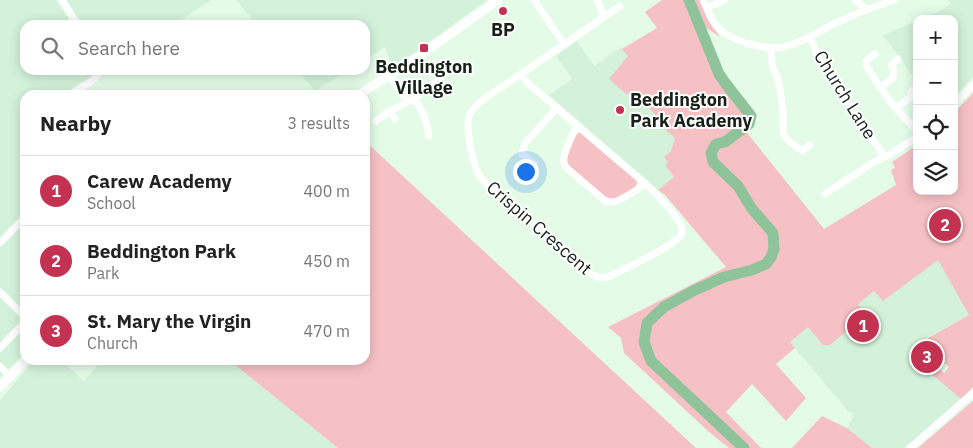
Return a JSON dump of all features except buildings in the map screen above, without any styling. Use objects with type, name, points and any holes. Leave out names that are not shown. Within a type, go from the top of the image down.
[{"type":"main road","points":[[366,90],[390,76],[498,0]]},
{"type":"main road","points":[[0,387],[20,365]]},
{"type":"street","points":[[62,0],[75,20]]},
{"type":"street","points":[[534,0],[564,44]]},
{"type":"street","points":[[597,0],[604,16]]},
{"type":"street","points":[[704,0],[714,23],[725,34],[749,43],[771,48],[786,46],[810,37],[866,9],[894,0]]},
{"type":"street","points":[[707,8],[724,0]]},
{"type":"street","points":[[854,0],[866,9]]},
{"type":"street","name":"Crispin Crescent","points":[[620,6],[480,102],[468,116],[467,123],[476,168],[483,180],[588,272],[599,278],[606,278],[662,250],[681,236],[683,231],[680,222],[645,184]]},
{"type":"street","name":"Church Lane","points":[[810,37],[826,71],[882,155]]},
{"type":"street","points":[[771,48],[772,64],[780,89],[784,135],[802,151],[810,145]]},
{"type":"street","points":[[875,54],[865,63],[880,88],[913,127]]},
{"type":"street","points":[[880,88],[893,78],[894,71],[891,65],[898,60]]},
{"type":"street","points":[[520,74],[530,85],[578,126],[645,184],[614,201],[608,202],[604,200],[566,167],[564,161],[572,136],[578,126]]},
{"type":"street","points":[[77,90],[98,75]]},
{"type":"street","points":[[390,76],[411,100],[421,108],[425,116],[429,136]]},
{"type":"street","points":[[376,121],[441,79]]},
{"type":"street","points":[[958,101],[973,85]]},
{"type":"street","points":[[896,108],[911,97],[913,90]]},
{"type":"street","points":[[534,163],[522,154],[525,143],[557,108]]},
{"type":"street","points":[[390,111],[395,119]]},
{"type":"street","points":[[825,194],[882,155],[913,139]]},
{"type":"street","points":[[0,243],[20,222]]},
{"type":"street","points":[[0,292],[20,312]]},
{"type":"street","points":[[0,348],[20,327]]},
{"type":"street","points":[[0,366],[10,376]]},
{"type":"street","points":[[910,448],[973,393]]},
{"type":"shaded area","points":[[0,0],[56,0],[70,20],[20,20],[20,75],[92,75],[70,90],[20,90],[20,358],[0,377]]},
{"type":"shaded area","points":[[66,0],[211,0],[181,20],[79,20]]},
{"type":"shaded area","points":[[236,0],[487,0],[394,67],[385,47],[370,57],[370,20],[253,20]]},
{"type":"shaded area","points":[[662,0],[689,0],[719,74],[751,116],[748,134],[824,229],[896,185],[891,170],[895,168],[892,162],[913,148],[913,195],[958,195],[958,109],[973,93],[973,387],[961,399],[933,375],[939,368],[944,373],[949,367],[944,363],[946,361],[933,350],[934,348],[928,342],[928,338],[969,315],[938,260],[883,301],[874,291],[858,304],[866,315],[830,345],[823,345],[808,327],[790,342],[795,348],[776,364],[806,398],[786,421],[752,384],[726,412],[761,448],[729,448],[709,432],[624,353],[621,338],[608,327],[726,267],[665,195],[658,190],[674,177],[665,165],[668,162],[664,157],[671,151],[675,138],[657,123],[660,120],[635,93],[627,95],[609,79],[628,56],[622,49],[657,28],[645,12]]},
{"type":"shaded area","points":[[695,0],[700,0],[708,20],[720,37],[705,27]]},
{"type":"shaded area","points":[[948,0],[973,0],[973,77],[958,93],[958,15],[933,15],[951,4]]},
{"type":"shaded area","points":[[913,23],[913,76],[883,35]]},
{"type":"shaded area","name":"Beddington Park Academy","points":[[577,41],[594,66],[621,47],[685,125],[674,141],[668,162],[665,165],[675,177],[658,190],[549,95],[572,79],[556,56]]},
{"type":"shaded area","points":[[301,75],[341,75],[317,90],[314,90]]},
{"type":"shaded area","points":[[578,133],[582,133],[636,180],[635,188],[614,199],[607,199],[569,167],[566,159],[573,137]]},
{"type":"shaded area","points":[[370,146],[696,448],[338,448],[235,365],[370,365]]},
{"type":"shaded area","points":[[938,260],[969,315],[915,344],[908,352],[961,399],[905,448],[872,448],[847,428],[853,414],[849,412],[744,288]]},
{"type":"shaded area","points":[[30,365],[66,365],[84,381],[98,365],[235,365],[338,448],[0,448],[0,400]]},
{"type":"shaded area","points":[[973,401],[973,448],[918,448],[968,405]]},
{"type":"shaded area","points":[[822,416],[847,428],[872,448],[792,448]]},
{"type":"waterway","points":[[689,0],[719,74],[751,116],[749,124],[725,142],[716,144],[711,153],[713,162],[738,186],[752,209],[773,233],[774,249],[766,264],[752,270],[724,277],[664,307],[647,323],[644,342],[651,361],[744,448]]},
{"type":"place","name":"BP","points":[[503,11]]},
{"type":"place","name":"Beddington Village","points":[[424,48]]},
{"type":"place","name":"Beddington Park Academy","points":[[620,110]]},
{"type":"place","name":"Beddington Park","points":[[945,225]]},
{"type":"place","name":"Carew Academy","points":[[863,326]]},
{"type":"place","name":"St. Mary the Virgin","points":[[927,357]]}]
